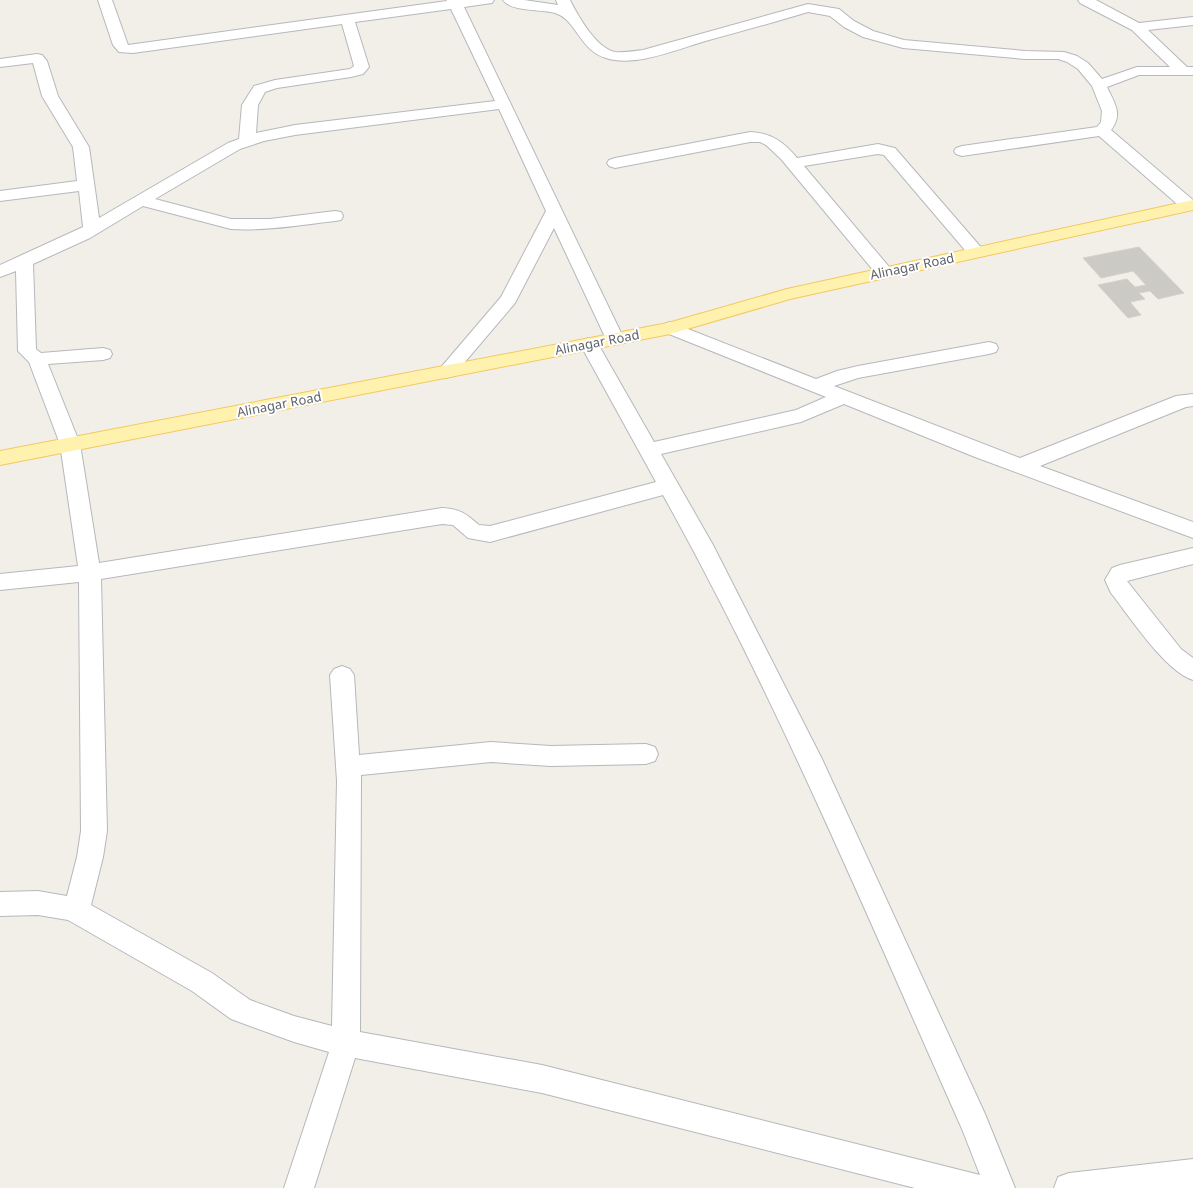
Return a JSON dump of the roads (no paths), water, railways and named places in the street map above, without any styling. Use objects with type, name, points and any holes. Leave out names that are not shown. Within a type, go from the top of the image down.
[{"type":"main road","name":"Alinagar Road","points":[[0,458],[670,328],[787,294],[1192,205]]},
{"type":"street","points":[[105,0],[120,45],[124,49],[347,19],[454,2],[487,0]]},
{"type":"street","points":[[510,0],[528,6],[558,9],[570,15]]},
{"type":"street","points":[[563,0],[570,15],[595,48],[608,55],[621,57],[644,54],[783,9],[808,8],[834,12],[849,24],[868,34],[903,44],[1025,55],[1059,55],[1072,59],[1083,66],[1099,85],[1110,111],[1109,122],[1102,131],[962,151]]},
{"type":"street","points":[[1085,0],[1137,27],[1188,71]]},
{"type":"street","points":[[454,2],[615,339]]},
{"type":"street","points":[[247,142],[250,105],[259,89],[275,84],[351,73],[358,71],[362,67],[347,19]]},
{"type":"street","points":[[1137,27],[1193,21]]},
{"type":"street","points":[[0,63],[31,58],[37,58],[40,61],[50,96],[81,147],[92,229]]},
{"type":"street","points":[[1099,85],[1137,71],[1188,71]]},
{"type":"street","points":[[2,271],[92,229],[234,146],[260,137],[295,130],[504,104]]},
{"type":"street","points":[[1102,131],[1192,205]]},
{"type":"street","points":[[615,163],[750,137],[760,137],[770,140],[793,163],[884,272]]},
{"type":"street","points":[[793,163],[878,149],[889,151],[976,252]]},
{"type":"street","points":[[0,196],[86,185]]},
{"type":"street","points":[[141,201],[231,224],[276,224],[334,216]]},
{"type":"street","points":[[446,372],[509,299],[554,211]]},
{"type":"street","points":[[24,261],[27,351],[37,359],[70,444],[90,573],[94,831],[90,857],[76,911]]},
{"type":"street","points":[[670,328],[1020,466],[1193,530]]},
{"type":"street","points":[[589,344],[702,545],[810,759],[975,1124],[1000,1188]]},
{"type":"street","points":[[817,386],[858,372],[988,348]]},
{"type":"street","points":[[37,359],[104,354]]},
{"type":"street","points":[[649,450],[801,415],[844,397]]},
{"type":"street","points":[[1020,466],[1179,402],[1193,400]]},
{"type":"street","points":[[0,582],[90,573],[442,516],[454,517],[478,535],[490,534],[669,486]]},
{"type":"street","points":[[1193,556],[1128,571],[1120,574],[1116,580],[1119,586],[1173,655],[1193,670]]},
{"type":"street","points":[[300,1188],[346,1043],[348,766],[342,675]]},
{"type":"street","points":[[348,766],[491,752],[551,756],[646,754]]},
{"type":"street","points":[[0,904],[20,902],[63,906],[76,911],[202,982],[241,1010],[294,1029],[346,1043],[542,1079],[974,1188]]},
{"type":"street","points":[[1069,1188],[1193,1174]]}]
